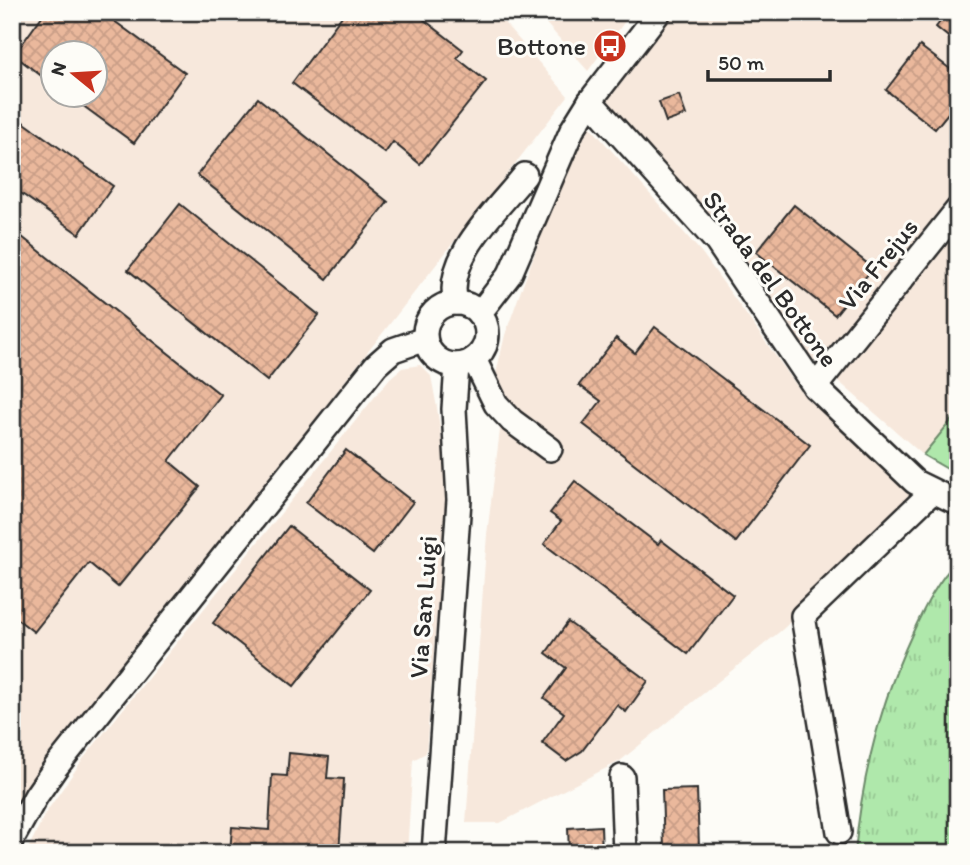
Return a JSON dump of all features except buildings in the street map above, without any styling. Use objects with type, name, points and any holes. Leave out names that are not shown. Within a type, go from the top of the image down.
[{"type":"street","points":[[550,449],[512,421],[465,362],[436,358],[425,339],[426,325],[443,306],[456,303],[470,306],[479,314],[510,274],[572,130],[590,100],[659,12]]},
{"type":"street","name":"Strada del Bottone","points":[[590,100],[717,242],[815,387],[924,487]]},
{"type":"street","points":[[456,303],[452,282],[458,259],[525,175]]},
{"type":"street","name":"Via Frejus","points":[[815,387],[958,209]]},
{"type":"street","name":"Via San Luigi","points":[[434,853],[458,500],[454,409],[465,362],[486,339],[485,323],[479,314]]},
{"type":"street","points":[[12,839],[56,767],[376,365],[393,350],[425,339]]},
{"type":"street","points":[[839,832],[803,616],[924,487],[958,503]]},
{"type":"street","points":[[622,777],[625,853]]},
{"type":"shaded area","points":[[12,12],[495,12],[568,96],[62,743],[12,821]]},
{"type":"shaded area","points":[[536,12],[632,12],[588,71]]},
{"type":"shaded area","points":[[671,12],[958,12],[958,412],[923,455],[798,346],[721,235],[661,162],[603,99]]},
{"type":"shaded area","points":[[588,124],[702,253],[805,397],[921,497],[783,629],[620,761],[500,823],[466,823],[487,534],[504,398],[495,378],[505,335],[520,293],[565,173]]},
{"type":"shaded area","points":[[420,365],[431,376],[446,469],[446,499],[426,753],[413,760],[407,853],[26,853],[45,814],[83,759],[390,378],[402,368]]},
{"type":"green space","points":[[958,412],[958,475],[923,455]]},
{"type":"green space","points":[[958,560],[958,853],[855,853],[862,796],[874,740],[891,686],[927,603]]},
{"type":"place","name":"Bottone","points":[[610,46]]}]
